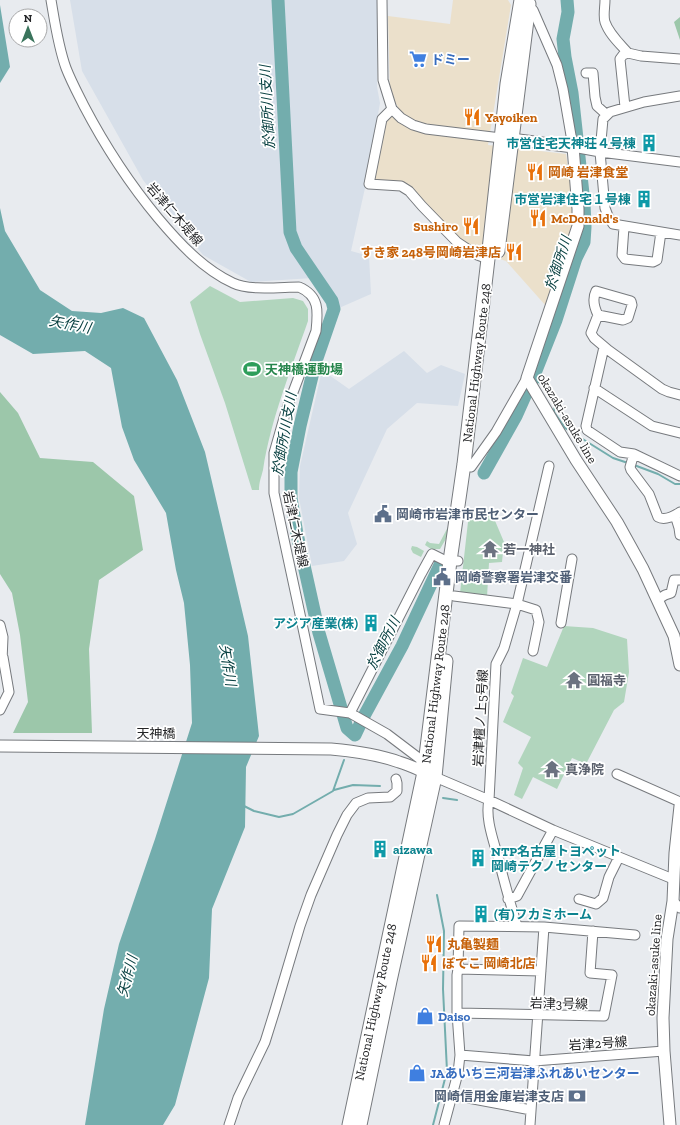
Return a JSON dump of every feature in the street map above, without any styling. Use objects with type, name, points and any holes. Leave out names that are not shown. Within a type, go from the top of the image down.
[{"type":"highway","name":"National Highway Route 248","points":[[360,1125],[390,980],[429,774],[447,650],[454,596],[454,561],[471,467],[506,138],[507,84],[521,0]]},
{"type":"highway","name":"National Highway Route 248","points":[[349,1125],[429,774],[488,260],[506,138],[531,5]]},
{"type":"main road","points":[[506,138],[573,147]]},
{"type":"main road","name":"okazaki-asuke line","points":[[573,147],[578,226],[530,382],[576,460],[623,533],[643,569],[674,636],[680,665]]},
{"type":"main road","name":"天神橋","points":[[0,746],[312,748],[352,751],[368,754],[400,762],[429,774]]},
{"type":"main road","name":"okazaki-asuke line","points":[[670,1125],[663,1018],[667,940],[676,905],[673,879],[677,854],[680,806]]},
{"type":"street","name":"岩津仁木堤線","points":[[51,0],[57,38],[65,66],[96,130],[117,164],[169,231],[194,257],[234,284],[250,287],[299,287],[311,294],[317,305],[316,331],[286,411],[274,453],[274,493],[320,709],[353,715]]},
{"type":"street","points":[[382,0],[382,80],[392,109],[401,118],[413,125],[426,129],[506,138]]},
{"type":"street","points":[[605,0],[605,21],[607,27],[611,34],[628,53],[642,56],[680,59]]},
{"type":"street","points":[[531,5],[557,65],[563,89],[573,147],[600,152],[680,162]]},
{"type":"street","points":[[625,107],[620,59],[628,53]]},
{"type":"street","points":[[586,73],[593,73],[597,106],[607,115]]},
{"type":"street","points":[[680,96],[644,102],[610,112],[603,119],[600,152],[605,208],[613,224],[680,236]]},
{"type":"street","points":[[392,109],[382,119],[370,184],[401,186],[409,191],[457,242],[475,254],[488,260]]},
{"type":"street","points":[[624,227],[622,255],[625,259],[653,262],[656,260],[661,232]]},
{"type":"street","points":[[598,315],[591,333],[594,338],[662,389],[680,396]]},
{"type":"street","points":[[607,349],[604,347],[586,426],[587,430],[620,452],[634,454],[680,476]]},
{"type":"street","points":[[471,467],[530,382]]},
{"type":"street","points":[[594,388],[652,426],[680,433]]},
{"type":"street","points":[[634,454],[630,467],[631,470],[649,494],[658,517],[663,519],[678,514],[680,535]]},
{"type":"street","name":"岩津檀ノ上5号線","points":[[518,926],[508,899],[491,834],[487,808],[489,800],[496,664],[504,648],[517,604],[549,466]]},
{"type":"street","points":[[454,561],[446,561],[432,554],[353,715],[387,734],[420,759],[429,774],[553,830],[673,879]]},
{"type":"street","points":[[561,623],[572,559]]},
{"type":"street","points":[[657,600],[670,593],[674,580],[680,580]]},
{"type":"street","points":[[454,596],[517,604],[536,610],[539,622],[533,651]]},
{"type":"street","points":[[0,625],[3,637],[0,673]]},
{"type":"street","points":[[0,710],[9,692],[2,657]]},
{"type":"street","points":[[617,774],[680,802]]},
{"type":"street","points":[[229,1125],[238,1098],[265,1042],[300,926],[311,895],[337,835],[347,815],[356,803],[368,798],[390,797],[397,791],[396,779]]},
{"type":"street","points":[[508,899],[517,896],[553,830]]},
{"type":"street","points":[[579,899],[596,904],[603,898],[609,877],[619,857]]},
{"type":"street","points":[[444,1125],[458,1073],[460,1055],[457,1013],[459,926],[544,927],[635,935]]},
{"type":"street","points":[[530,1125],[544,927]]},
{"type":"street","name":"岩津3号線","points":[[457,1013],[538,1016],[604,1016],[612,976],[590,973],[593,931]]},
{"type":"street","points":[[458,969],[541,971]]},
{"type":"street","name":"岩津2号線","points":[[534,1061],[664,1051]]},
{"type":"street","points":[[460,1055],[534,1061]]},
{"type":"street","points":[[452,1095],[531,1110]]},
{"type":"shaded area","points":[[70,0],[377,0],[377,87],[380,103],[365,188],[351,251],[369,256],[371,294],[339,308],[313,278],[251,282],[203,255],[143,180],[82,71]]},
{"type":"shaded area","points":[[453,0],[508,0],[511,5],[488,145],[566,154],[575,215],[546,306],[506,261],[475,251],[459,240],[410,188],[374,181],[384,120],[398,107],[390,94],[388,16],[450,24]]},
{"type":"shaded area","points":[[404,351],[427,373],[441,365],[465,374],[458,406],[417,403],[387,429],[348,513],[357,544],[344,561],[312,566],[299,498],[300,466],[322,370],[349,389]]},
{"type":"green space","points":[[680,17],[680,40],[674,22]]},
{"type":"green space","name":"天神橋運動場","points":[[210,286],[240,302],[293,298],[303,301],[308,309],[308,321],[276,413],[259,490],[252,490],[225,403],[190,302]]},
{"type":"green space","points":[[0,392],[18,413],[40,458],[93,462],[134,496],[143,550],[99,580],[89,649],[92,733],[13,733],[28,702],[20,635],[12,593],[0,574]]},
{"type":"green space","points":[[469,513],[493,516],[504,542],[502,562],[489,563],[487,597],[460,593]]},
{"type":"green space","points":[[449,525],[447,537],[440,549],[431,549],[425,545],[427,541],[430,543],[439,544]]},
{"type":"green space","points":[[412,546],[424,551],[421,557],[413,553],[411,549]]},
{"type":"green space","points":[[564,626],[593,628],[627,639],[629,672],[624,702],[614,710],[586,764],[572,758],[557,789],[533,777],[522,799],[514,795],[523,768],[518,763],[531,737],[503,722],[514,696],[511,693],[523,658],[547,667]]},
{"type":"water","points":[[0,5],[10,67],[0,83]]},
{"type":"water","name":"矢作川","points":[[0,208],[5,231],[40,290],[72,311],[101,313],[123,308],[144,318],[177,380],[205,452],[248,636],[259,736],[246,767],[245,827],[212,909],[209,978],[175,1105],[163,1125],[85,1125],[104,1009],[119,944],[155,839],[192,723],[190,665],[184,603],[176,570],[166,513],[134,460],[122,427],[111,368],[85,351],[33,354],[0,335]]},
{"type":"waterway","name":"於御所川支川","points":[[278,0],[290,232],[296,248],[332,301],[334,309],[315,364],[300,426],[291,472],[291,498],[297,534],[319,633],[347,728],[355,735],[402,646],[440,565]]},
{"type":"waterway","name":"於御所川","points":[[484,473],[516,416],[533,378],[556,320],[576,258],[584,242],[584,203],[572,93],[563,39],[568,12],[567,0]]},
{"type":"waterway","points":[[533,378],[545,387],[555,403],[554,412],[565,428],[613,458],[628,463]]},
{"type":"waterway","points":[[634,465],[658,474],[675,484],[680,484]]},
{"type":"waterway","name":"於御所川支川","points":[[353,740],[355,735]]},
{"type":"waterway","points":[[244,806],[254,811],[279,817],[293,814],[333,791],[344,760]]},
{"type":"waterway","points":[[334,790],[353,785],[380,786]]},
{"type":"waterway","points":[[443,798],[457,800]]},
{"type":"waterway","points":[[433,1125],[447,1071],[443,989],[444,931],[437,895]]},
{"type":"place","name":"ドミー","points":[[418,59]]},
{"type":"place","name":"Yayoiken","points":[[472,117]]},
{"type":"place","name":"市営住宅天神荘４号棟","points":[[649,143]]},
{"type":"place","name":"岡崎 岩津食堂","points":[[535,172]]},
{"type":"place","name":"市営岩津住宅１号棟","points":[[644,199]]},
{"type":"place","name":"McDonald's","points":[[538,218]]},
{"type":"place","name":"Sushiro","points":[[471,226]]},
{"type":"place","name":"すき家 248号岡崎岩津店","points":[[514,252]]},
{"type":"place","name":"天神橋運動場","points":[[252,369]]},
{"type":"place","name":"岡崎市岩津市民センター","points":[[383,514]]},
{"type":"place","name":"若一神社","points":[[490,549]]},
{"type":"place","name":"岡崎警察署岩津交番","points":[[442,577]]},
{"type":"place","name":"アジア産業(株)","points":[[371,623]]},
{"type":"place","name":"圓福寺","points":[[574,680]]},
{"type":"place","name":"真浄院","points":[[552,769]]},
{"type":"place","name":"aizawa","points":[[380,849]]},
{"type":"place","name":"NTP名古屋トヨペット 岡崎テクノセンター","points":[[478,858]]},
{"type":"place","name":"(有)フカミホーム","points":[[481,914]]},
{"type":"place","name":"丸亀製麺","points":[[434,944]]},
{"type":"place","name":"ぼてこ 岡崎北店","points":[[429,963]]},
{"type":"place","name":"Daiso","points":[[425,1016]]},
{"type":"place","name":"JAあいち三河岩津ふれあいセンター","points":[[417,1073]]},
{"type":"place","name":"岡崎信用金庫岩津支店","points":[[577,1096]]}]
